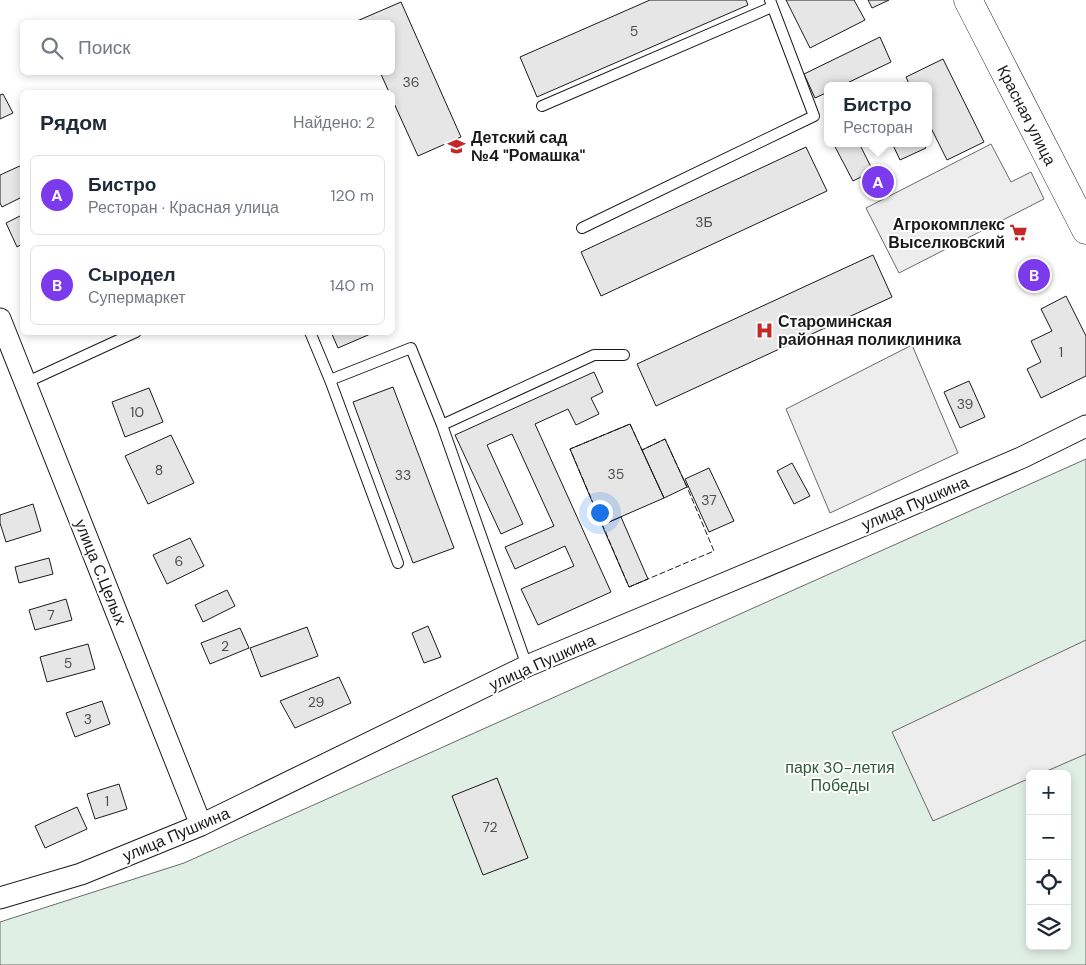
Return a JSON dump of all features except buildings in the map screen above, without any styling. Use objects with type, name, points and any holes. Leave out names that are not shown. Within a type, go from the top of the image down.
[{"type":"main road","name":"Красная улица","points":[[968,0],[1086,230]]},
{"type":"street","name":"улица С.Целых","points":[[0,319],[201,825]]},
{"type":"street","name":"улица Пушкина","points":[[0,898],[81,874],[201,825],[527,666],[869,523],[1022,457],[1086,426]]},
{"type":"lane","points":[[542,106],[771,4],[814,116],[582,228]]},
{"type":"lane","points":[[25,383],[129,335]]},
{"type":"lane","points":[[311,335],[330,380],[398,563]]},
{"type":"lane","points":[[330,380],[411,348],[442,425],[527,666]]},
{"type":"lane","points":[[442,425],[594,355],[624,355]]},
{"type":"green space","name":"парк 30-летия Победы","points":[[1086,459],[1086,965],[0,965],[0,922],[184,863]]},
{"type":"shaded area","points":[[991,144],[1011,182],[1031,172],[1044,199],[899,273],[866,208]]},
{"type":"shaded area","points":[[912,345],[958,453],[830,513],[786,409]]},
{"type":"shaded area","points":[[1086,640],[1086,754],[1049,770],[1026,770],[1026,780],[933,821],[892,732]]},
{"type":"fence","points":[[630,424],[642,450],[665,439],[714,551],[629,587],[570,449],[630,424]]},
{"type":"place","name":"Детский сад №4 \"Ромашка\"","points":[[457,146]]},
{"type":"place","name":"Бистро","points":[[878,182]]},
{"type":"place","name":"Агрокомплекс Выселковский","points":[[1019,233]]},
{"type":"place","name":"Сыродел","points":[[1034,275]]},
{"type":"place","name":"Староминская районная поликлиника","points":[[764,330]]}]
